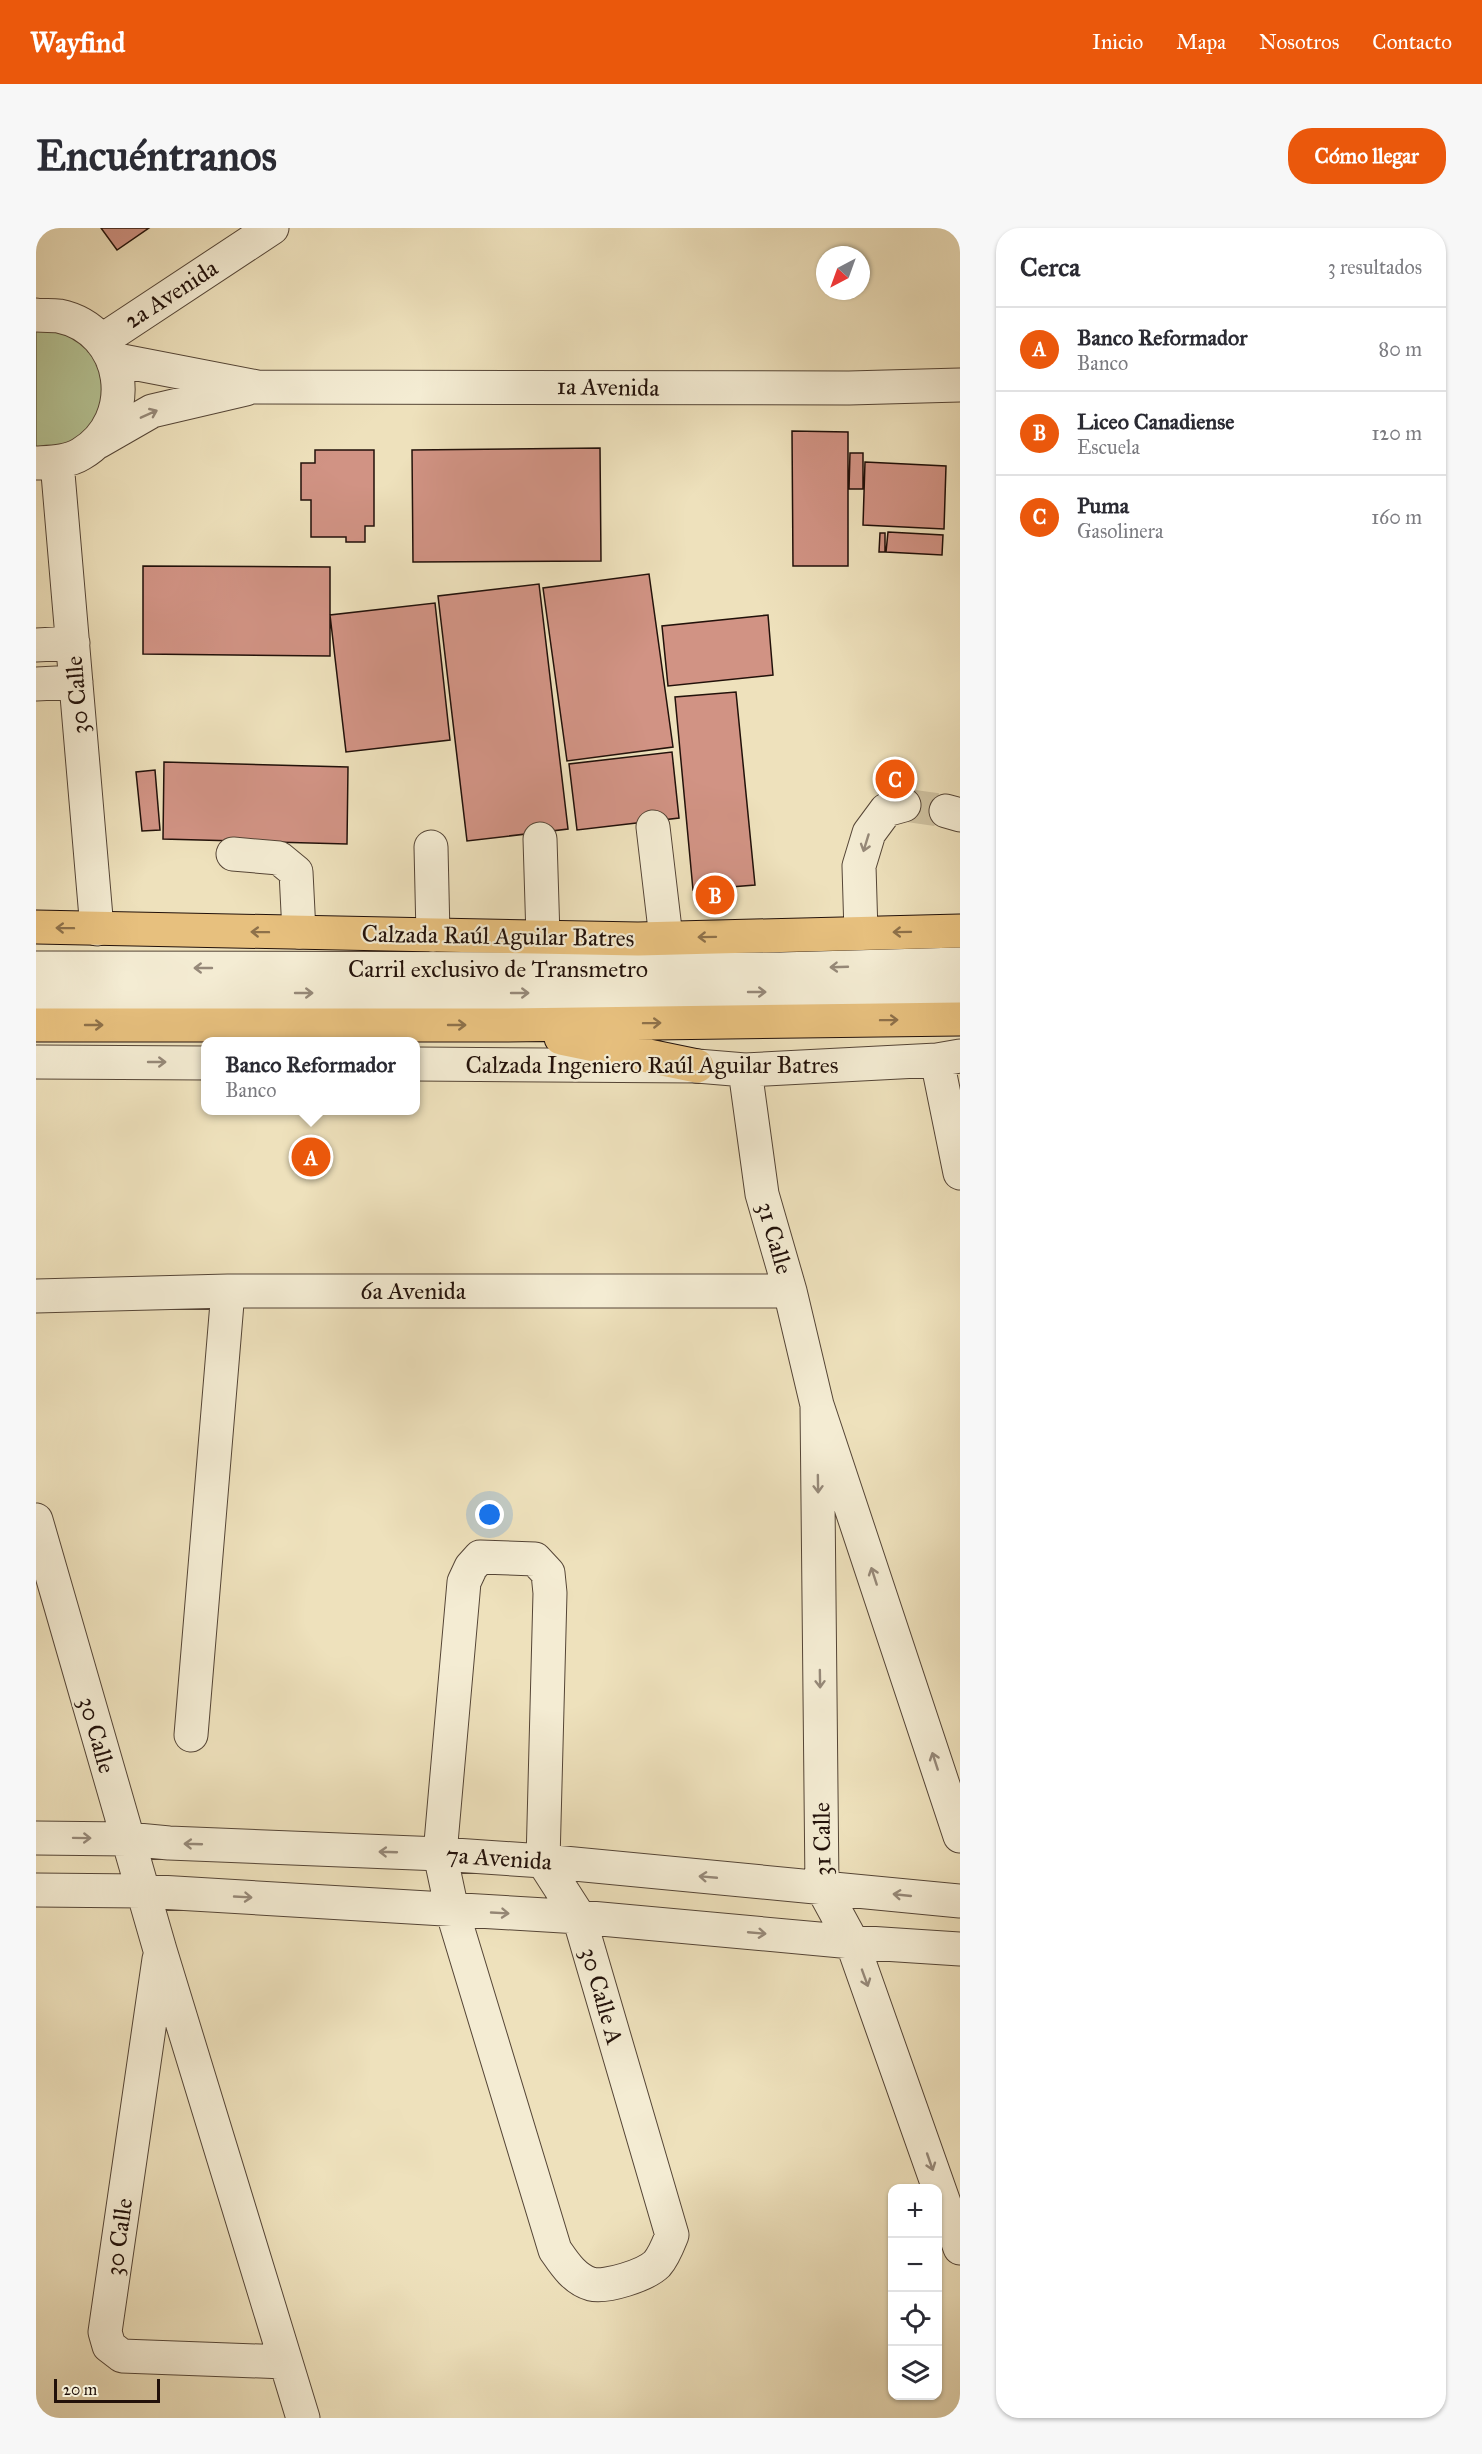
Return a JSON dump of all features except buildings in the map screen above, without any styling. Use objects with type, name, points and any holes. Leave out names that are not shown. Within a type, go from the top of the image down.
[{"type":"highway","name":"Calzada Raúl Aguilar Batres","points":[[36,927],[666,938],[960,931]]},
{"type":"highway","points":[[36,1025],[501,1025],[960,1019]]},
{"type":"highway","points":[[501,1025],[697,1066]]},
{"type":"street","name":"2a Avenida","points":[[106,350],[272,228]]},
{"type":"street","points":[[36,315],[59,316],[82,325],[106,350],[118,379],[118,402],[111,423],[98,442]]},
{"type":"street","name":"1a Avenida","points":[[106,350],[256,387]]},
{"type":"street","name":"1a Avenida","points":[[47,462],[79,455],[152,411],[256,387],[849,388],[960,385]]},
{"type":"street","name":"30 Calle","points":[[47,462],[73,643],[97,929]]},
{"type":"street","points":[[36,645],[73,643]]},
{"type":"street","points":[[36,684],[76,682]]},
{"type":"street","points":[[861,933],[859,867],[869,833],[886,810],[904,805]]},
{"type":"street","points":[[653,827],[666,938]]},
{"type":"street","points":[[540,839],[543,937]]},
{"type":"street","points":[[431,847],[433,935]]},
{"type":"street","points":[[233,854],[279,858],[296,872],[299,932]]},
{"type":"street","name":"Carril exclusivo de Transmetro","points":[[36,968],[780,969],[960,964]]},
{"type":"street","name":"Carril exclusivo de Transmetro","points":[[36,993],[960,992]]},
{"type":"street","points":[[948,1058],[960,1173]]},
{"type":"street","name":"Calzada Ingeniero Raúl Aguilar Batres","points":[[420,1064],[697,1066],[745,1070],[948,1058]]},
{"type":"street","points":[[36,1062],[201,1063]]},
{"type":"street","name":"31 Calle","points":[[745,1070],[762,1194],[790,1291],[817,1405],[960,1836]]},
{"type":"street","points":[[191,1735],[228,1291]]},
{"type":"street","name":"6a Avenida","points":[[36,1296],[228,1291],[790,1291]]},
{"type":"street","name":"31 Calle","points":[[817,1405],[822,1887],[852,1942],[960,2248]]},
{"type":"street","name":"30 Calle","points":[[36,1520],[142,1891],[303,2418]]},
{"type":"street","name":"30 Calle A","points":[[480,1557],[535,1558],[548,1573],[550,1593],[543,1861],[579,1917],[672,2235],[656,2265],[644,2273],[605,2285],[592,2284],[581,2279],[568,2268],[555,2250],[452,1910],[440,1854],[464,1582],[471,1567],[480,1557]]},
{"type":"street","name":"7a Avenida","points":[[36,1838],[127,1839],[168,1843],[440,1854],[543,1861],[960,1901]]},
{"type":"street","points":[[36,1890],[142,1891],[579,1917],[852,1942],[960,1949]]},
{"type":"street","name":"30 Calle","points":[[160,1950],[105,2332],[109,2346],[122,2356],[285,2362]]},
{"type":"green space","points":[[36,326],[89,342],[109,393],[82,441],[36,451]]},
{"type":"tunnel","points":[[904,805],[946,811]]},
{"type":"place","name":"Puma","points":[[895,779]]},
{"type":"place","name":"Liceo Canadiense","points":[[715,895]]},
{"type":"place","name":"Banco Reformador","points":[[311,1157]]}]
